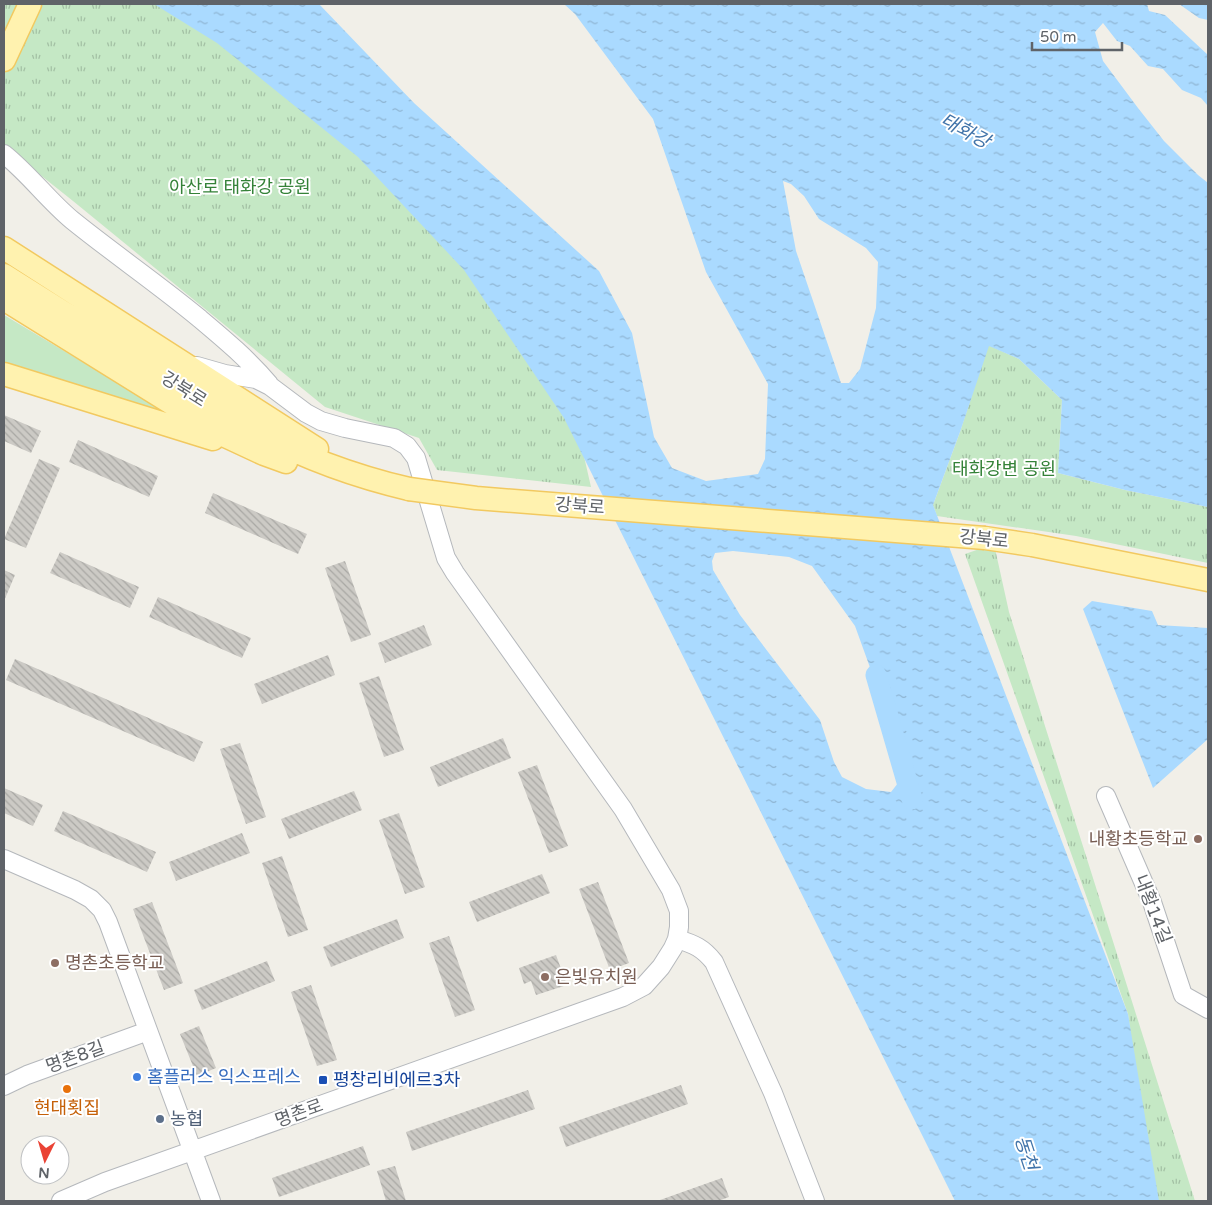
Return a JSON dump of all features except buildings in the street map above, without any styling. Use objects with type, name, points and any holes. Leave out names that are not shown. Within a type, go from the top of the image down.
[{"type":"main road","points":[[4,60],[30,4]]},
{"type":"main road","points":[[4,248],[261,414],[321,451],[382,483]]},
{"type":"main road","name":"강북로","points":[[4,275],[275,443],[318,462],[382,483],[408,489],[476,498],[985,538],[1032,545],[1208,580]]},
{"type":"main road","points":[[4,299],[203,424],[264,454]]},
{"type":"main road","points":[[4,374],[308,468],[382,483]]},
{"type":"street","points":[[4,154],[19,166],[72,219],[164,289],[237,350],[255,367],[270,386]]},
{"type":"street","points":[[170,355],[211,371],[256,378],[306,413],[321,421],[394,438],[407,446],[416,458],[446,558],[454,573],[623,809],[671,890],[679,911],[677,939],[704,951],[714,962],[773,1093],[815,1201]]},
{"type":"street","points":[[261,414],[253,402],[253,392],[262,386],[270,386]]},
{"type":"street","name":"내황14길","points":[[1106,796],[1152,902],[1183,996],[1208,1009]]},
{"type":"street","points":[[4,859],[75,890],[91,899],[102,910],[211,1201]]},
{"type":"street","name":"명촌로","points":[[61,1201],[87,1189],[623,997],[644,986],[661,967],[677,939]]},
{"type":"street","name":"명촌8길","points":[[4,1086],[27,1075],[148,1031]]},
{"type":"green space","name":"아산로 태화강 공원","points":[[4,4],[173,4],[314,98],[459,249],[575,417],[591,487],[437,470],[419,438],[325,407],[4,146]]},
{"type":"green space","points":[[4,315],[161,409],[160,417],[4,366]]},
{"type":"green space","name":"태화강변 공원","points":[[988,345],[1019,359],[1062,400],[1058,473],[1125,490],[1208,507],[1208,563],[1076,536],[937,516],[933,505],[960,432]]},
{"type":"green space","points":[[994,544],[1009,612],[1195,1201],[1153,1201],[1128,1014],[965,554]]},
{"type":"water","points":[[154,4],[319,4],[414,103],[599,271],[632,333],[654,437],[672,468],[706,481],[758,474],[765,459],[768,384],[706,272],[653,119],[575,14],[564,4],[1147,4],[1149,11],[1165,15],[1208,55],[1208,106],[1201,98],[1182,90],[1163,69],[1148,66],[1130,46],[1117,41],[1103,23],[1095,32],[1103,61],[1138,108],[1164,141],[1208,183],[1208,507],[1125,490],[1058,473],[1062,400],[1019,359],[989,346],[933,505],[1128,1014],[1159,1201],[955,1201],[564,418],[464,270],[358,157],[217,43]],"holes":[[[783,181],[791,184],[804,196],[819,219],[866,248],[878,262],[876,308],[860,369],[849,383],[841,383],[796,251]],[[733,551],[789,557],[812,566],[855,626],[879,698],[896,715],[908,752],[902,778],[891,792],[866,789],[842,777],[834,762],[820,720],[740,615],[713,570],[712,561],[715,553]]]},
{"type":"water","points":[[1179,4],[1208,4],[1208,20],[1199,18]]},
{"type":"water","points":[[1092,601],[1152,611],[1158,625],[1208,628],[1208,739],[1153,788],[1083,609]]},
{"type":"waterway","points":[[876,675],[912,799]]},
{"type":"place","name":"내황초등학교","points":[[1198,839]]},
{"type":"place","name":"명촌초등학교","points":[[55,963]]},
{"type":"place","name":"은빛유치원","points":[[545,977]]},
{"type":"place","name":"홈플러스 익스프레스","points":[[137,1077]]},
{"type":"place","name":"평창리비에르3차","points":[[323,1080]]},
{"type":"place","name":"현대횟집","points":[[67,1089]]},
{"type":"place","name":"농협","points":[[160,1119]]},
{"type":"water label","name":"태화강","points":[[965,131]]},
{"type":"water label","name":"동천","points":[[1026,1153]]}]
